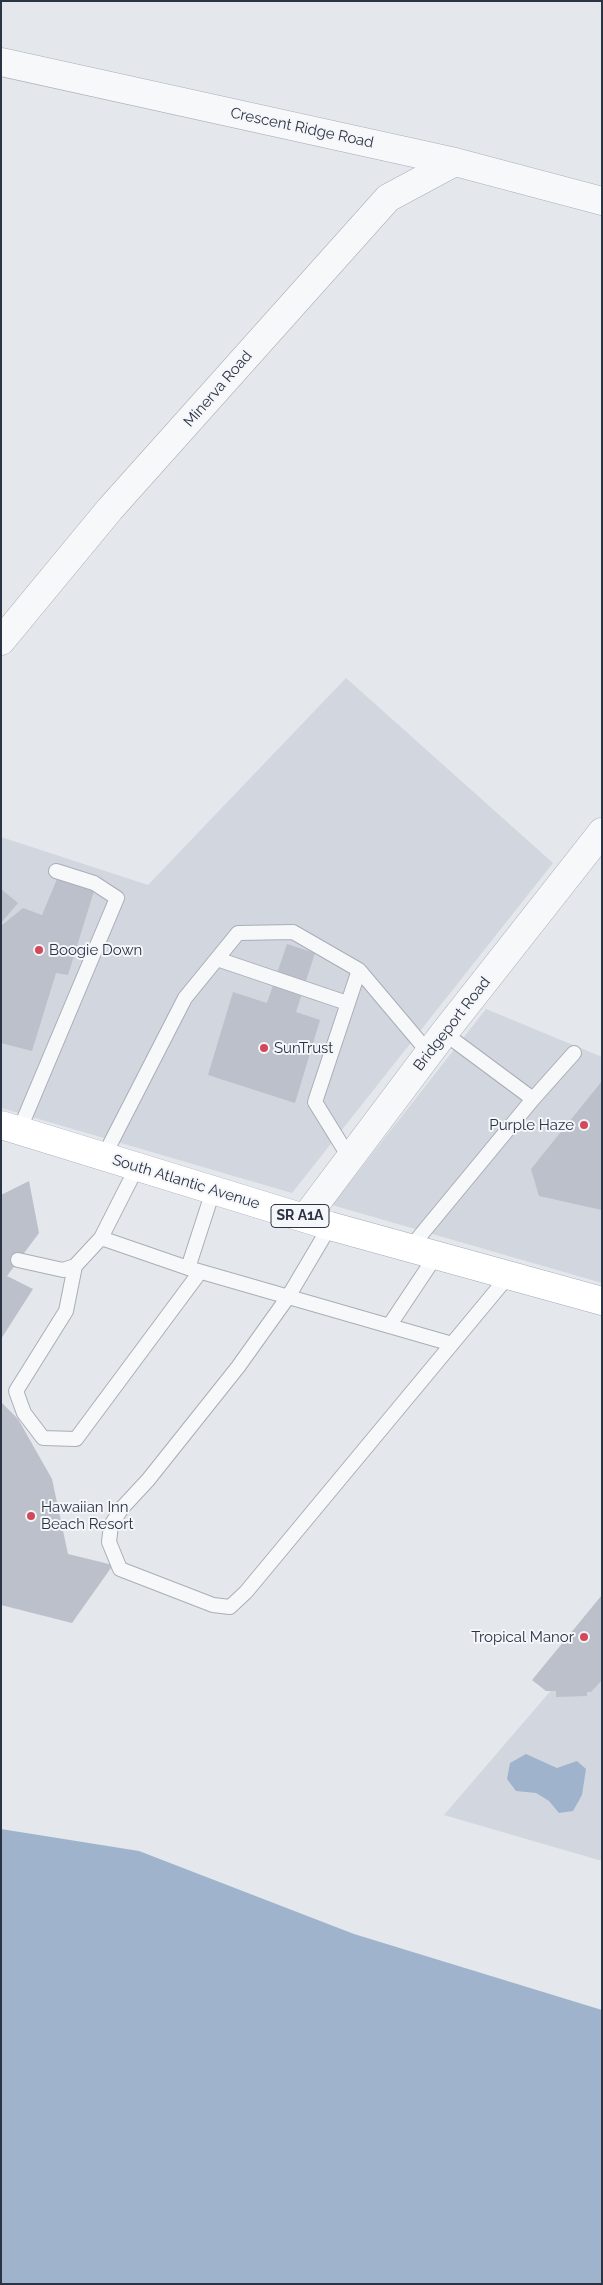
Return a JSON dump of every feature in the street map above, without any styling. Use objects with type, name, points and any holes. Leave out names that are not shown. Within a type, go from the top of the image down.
[{"type":"main road","name":"South Atlantic Avenue","points":[[10,1128],[317,1222],[602,1301]]},
{"type":"street","name":"Crescent Ridge Road","points":[[1,62],[455,162],[602,201]]},
{"type":"street","name":"Minerva Road","points":[[1,641],[110,509],[388,198],[455,162]]},
{"type":"street","name":"Bridgeport Road","points":[[317,1222],[350,1157],[436,1043],[602,832]]},
{"type":"lane","points":[[10,1128],[117,898],[94,883],[56,871]]},
{"type":"lane","points":[[104,1156],[185,998],[238,933],[293,932],[359,970],[436,1043],[534,1099]]},
{"type":"lane","points":[[217,959],[347,1003]]},
{"type":"lane","points":[[350,1157],[315,1102],[359,970]]},
{"type":"lane","points":[[410,1248],[574,1053]]},
{"type":"lane","points":[[18,1260],[63,1270],[75,1266],[101,1238],[137,1166]]},
{"type":"lane","points":[[75,1266],[66,1311],[16,1391],[24,1413],[43,1438],[76,1438],[194,1270],[213,1191]]},
{"type":"lane","points":[[317,1222],[288,1297],[238,1367],[111,1525],[109,1542],[120,1569],[212,1605],[230,1607],[246,1592],[510,1274]]},
{"type":"lane","points":[[101,1238],[194,1270],[452,1344]]},
{"type":"lane","points":[[389,1326],[437,1254]]},
{"type":"shaded area","points":[[346,678],[553,863],[292,1193],[1,1108],[1,837],[148,885]]},
{"type":"shaded area","points":[[486,1009],[602,1057],[602,1283],[332,1205]]},
{"type":"shaded area","points":[[602,1631],[602,1861],[444,1815]]},
{"type":"water","points":[[526,1754],[557,1768],[577,1761],[586,1769],[582,1795],[573,1811],[559,1813],[549,1801],[536,1793],[516,1791],[507,1779],[510,1763]]},
{"type":"water","points":[[1,1829],[139,1851],[354,1934],[602,2010],[602,2284],[1,2284]]},
{"type":"building","name":"Boogie Down","points":[[57,879],[94,891],[68,975],[56,973],[32,1051],[1,1043],[1,926],[23,908],[42,915]]},
{"type":"building","points":[[1,889],[18,903],[1,923]]},
{"type":"building","name":"SunTrust","points":[[287,944],[315,953],[296,1012],[320,1020],[295,1103],[208,1075],[233,992],[267,1003]]},
{"type":"building","name":"Purple Haze","points":[[602,1081],[602,1210],[539,1196],[531,1169]]},
{"type":"building","points":[[29,1181],[39,1233],[7,1276],[33,1289],[1,1339],[1,1195]]},
{"type":"building","name":"Hawaiian Inn Beach Resort","points":[[1,1402],[18,1419],[52,1479],[68,1554],[113,1565],[72,1623],[1,1605]]},
{"type":"building","name":"Tropical Manor","points":[[602,1595],[602,1680],[591,1692],[587,1692],[587,1696],[556,1697],[556,1691],[546,1691],[532,1680]]},
{"type":"place","name":"Boogie Down","points":[[39,950]]},
{"type":"place","name":"SunTrust","points":[[264,1048]]},
{"type":"place","name":"Purple Haze","points":[[584,1125]]},
{"type":"place","name":"Hawaiian Inn Beach Resort","points":[[31,1516]]},
{"type":"place","name":"Tropical Manor","points":[[584,1637]]}]
